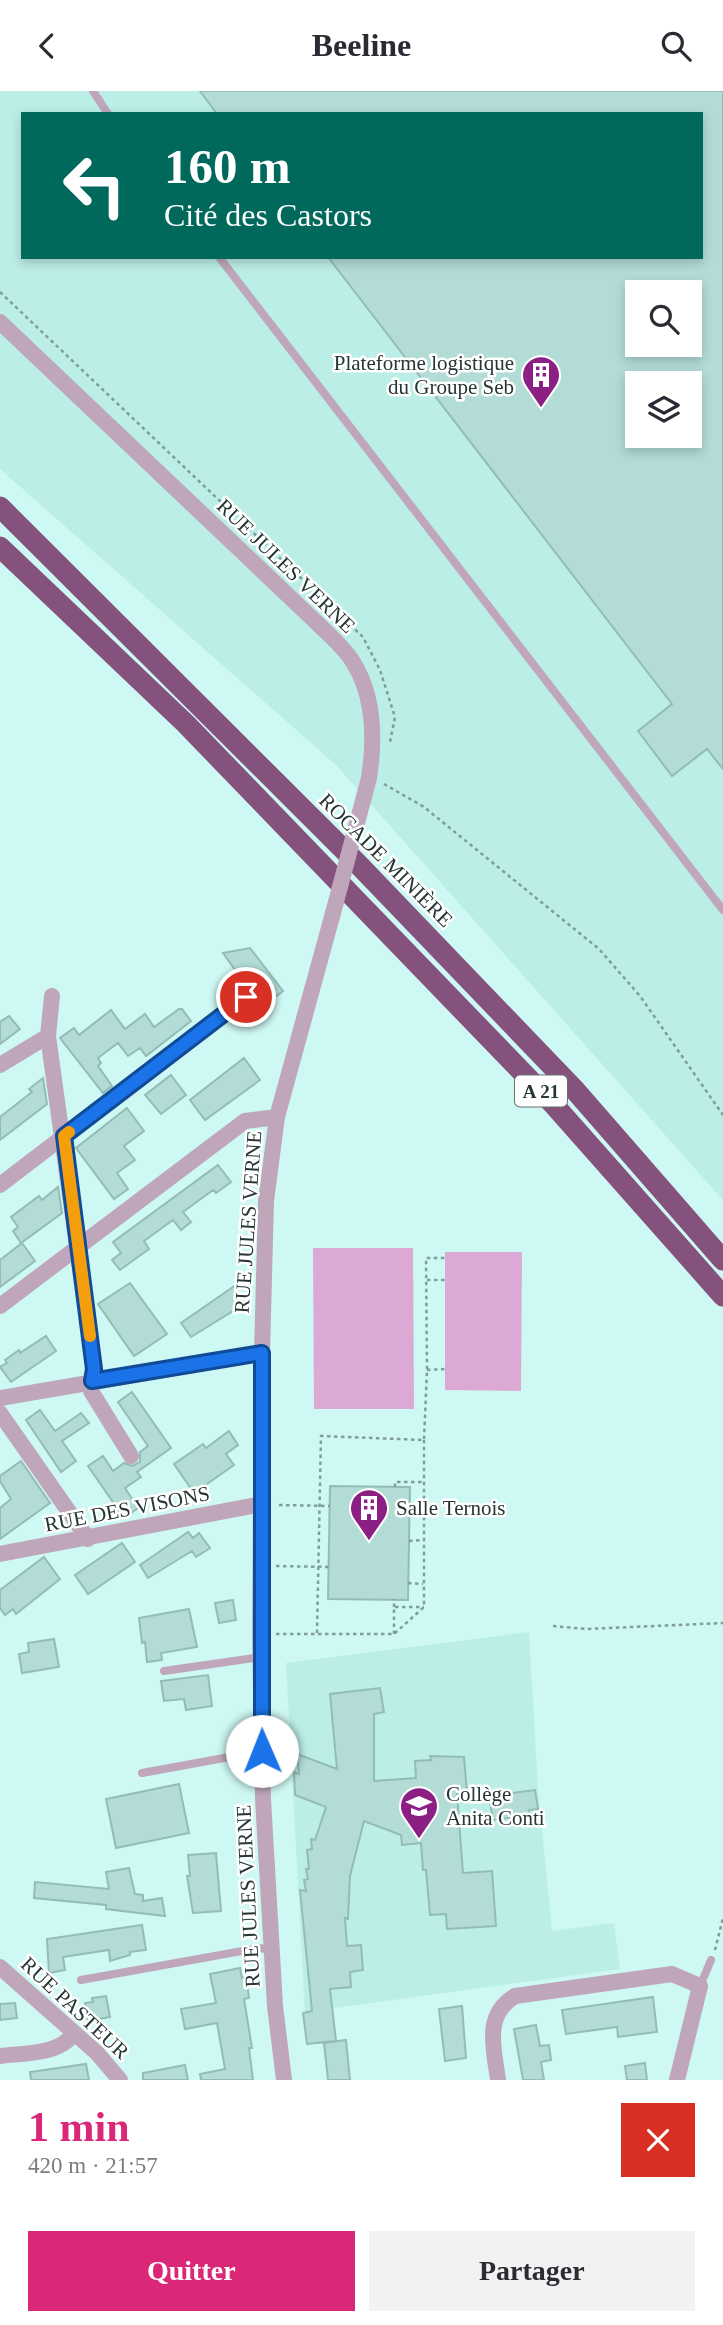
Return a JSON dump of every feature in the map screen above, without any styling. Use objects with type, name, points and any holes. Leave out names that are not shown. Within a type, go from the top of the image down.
[{"type":"highway","name":"ROCADE MINIÈRE","points":[[0,507],[376,883],[574,1089],[723,1260]]},
{"type":"highway","name":"A 21","points":[[0,547],[186,724],[545,1095],[723,1296]]},
{"type":"street","name":"RUE JULES VERNE","points":[[0,322],[306,612],[353,661],[368,695],[373,725],[369,778],[277,1117],[266,1201],[262,1353],[262,1751],[272,1950],[284,2080]]},
{"type":"street","points":[[52,996],[48,1036],[64,1136],[94,1369],[91,1391],[131,1456]]},
{"type":"street","points":[[0,1185],[246,997]]},
{"type":"street","points":[[0,1065],[48,1036]]},
{"type":"street","points":[[0,1306],[244,1121],[277,1117]]},
{"type":"street","points":[[0,1398],[262,1353]]},
{"type":"street","points":[[0,1413],[88,1539]]},
{"type":"street","name":"RUE DES VISONS","points":[[0,1554],[261,1504]]},
{"type":"street","name":"RUE PASTEUR","points":[[0,1967],[97,2053],[120,2080]]},
{"type":"street","points":[[498,2080],[492,2030],[495,2016],[505,2002],[515,1996],[672,1974],[700,1986],[677,2080]]},
{"type":"street","points":[[0,2056],[57,2048],[69,2041],[75,2033]]},
{"type":"lane","points":[[93,91],[107,112]]},
{"type":"lane","points":[[221,259],[723,910]]},
{"type":"lane","points":[[164,1671],[261,1657]]},
{"type":"lane","points":[[142,1773],[262,1751]]},
{"type":"lane","points":[[81,1980],[259,1948],[272,1950]]},
{"type":"lane","points":[[700,1986],[711,1960]]},
{"type":"path","points":[[369,778],[424,807],[599,949],[640,996],[723,1115]]},
{"type":"path","points":[[260,1635],[394,1634],[424,1607],[426,1258],[445,1258]]},
{"type":"path","points":[[427,1280],[445,1280]]},
{"type":"path","points":[[427,1370],[445,1369]]},
{"type":"path","points":[[317,1633],[321,1436],[424,1440]]},
{"type":"path","points":[[395,1487],[395,1482],[424,1482]]},
{"type":"path","points":[[261,1504],[330,1506]]},
{"type":"path","points":[[410,1516],[424,1516]]},
{"type":"path","points":[[409,1541],[424,1540]]},
{"type":"path","points":[[261,1565],[329,1567]]},
{"type":"path","points":[[408,1583],[424,1584]]},
{"type":"path","points":[[394,1599],[394,1634]]},
{"type":"path","points":[[394,1607],[424,1607]]},
{"type":"path","points":[[554,1626],[586,1629],[723,1623]]},
{"type":"path","points":[[711,1960],[723,1918]]},
{"type":"shaded area","points":[[0,91],[723,91],[723,1200],[336,765],[0,469]]},
{"type":"shaded area","points":[[313,1248],[413,1248],[414,1409],[314,1409]]},
{"type":"shaded area","points":[[445,1252],[522,1252],[521,1391],[445,1390]]},
{"type":"shaded area","name":"Collège Anita Conti","points":[[529,1632],[538,1789],[552,1931],[614,1923],[620,1969],[305,2012],[286,1663]]},
{"type":"building","name":"Plateforme logistique du Groupe Seb","points":[[200,91],[723,91],[723,769],[707,749],[672,776],[638,731],[672,704],[330,259],[703,259],[703,112],[216,112]]},
{"type":"building","points":[[250,948],[283,991],[269,1002],[245,969],[238,974],[223,953]]},
{"type":"building","points":[[182,1009],[191,1021],[146,1056],[140,1048],[128,1056],[118,1043],[98,1058],[101,1063],[98,1066],[112,1086],[103,1093],[60,1038],[74,1028],[79,1035],[111,1010],[125,1029],[145,1014],[154,1027]]},
{"type":"building","points":[[9,1016],[20,1029],[0,1044],[0,1022]]},
{"type":"building","points":[[244,1058],[260,1080],[205,1120],[190,1100]]},
{"type":"building","points":[[171,1075],[186,1095],[161,1114],[145,1095]]},
{"type":"building","points":[[43,1078],[47,1104],[0,1140],[0,1117],[32,1092],[29,1089]]},
{"type":"building","points":[[127,1108],[144,1131],[124,1146],[135,1160],[117,1173],[128,1189],[114,1199],[76,1148]]},
{"type":"building","points":[[218,1165],[231,1182],[216,1193],[213,1190],[183,1212],[191,1222],[181,1230],[173,1220],[144,1241],[149,1249],[120,1270],[112,1260],[121,1253],[113,1242]]},
{"type":"building","points":[[58,1187],[62,1213],[21,1243],[13,1231],[18,1227],[11,1217],[39,1196],[42,1200]]},
{"type":"building","points":[[22,1243],[35,1261],[0,1287],[0,1260]]},
{"type":"building","points":[[130,1283],[167,1334],[134,1356],[98,1304]]},
{"type":"building","points":[[236,1285],[241,1306],[191,1337],[181,1323]]},
{"type":"building","points":[[46,1336],[56,1351],[11,1382],[0,1367],[7,1363],[5,1360]]},
{"type":"building","points":[[132,1392],[171,1448],[137,1472],[141,1477],[125,1488],[138,1508],[124,1518],[88,1466],[103,1456],[113,1471],[124,1463],[132,1466],[140,1462],[140,1452],[148,1446],[118,1402]]},
{"type":"building","points":[[40,1410],[55,1431],[81,1413],[89,1423],[62,1441],[76,1461],[61,1472],[26,1420]]},
{"type":"building","points":[[229,1431],[238,1445],[226,1454],[234,1465],[194,1493],[174,1464],[203,1444],[206,1448]]},
{"type":"building","points":[[21,1461],[50,1503],[0,1539],[0,1508],[11,1499],[0,1481],[0,1476]]},
{"type":"building","name":"Salle Ternois","points":[[330,1486],[410,1487],[408,1600],[328,1599]]},
{"type":"building","points":[[188,1532],[193,1538],[199,1533],[210,1548],[196,1557],[192,1551],[148,1578],[140,1565]]},
{"type":"building","points":[[122,1543],[135,1562],[88,1594],[75,1575]]},
{"type":"building","points":[[44,1557],[60,1579],[16,1614],[13,1609],[5,1615],[0,1608],[0,1590]]},
{"type":"building","points":[[233,1600],[236,1620],[219,1623],[215,1603]]},
{"type":"building","points":[[189,1609],[197,1647],[161,1653],[162,1660],[147,1662],[139,1618]]},
{"type":"building","points":[[54,1639],[59,1667],[22,1673],[19,1654],[29,1652],[28,1643]]},
{"type":"building","points":[[208,1675],[212,1706],[186,1710],[184,1699],[164,1701],[161,1681]]},
{"type":"building","points":[[380,1688],[384,1712],[374,1714],[374,1781],[416,1778],[415,1761],[431,1760],[430,1756],[464,1757],[467,1794],[457,1794],[463,1873],[492,1871],[496,1926],[447,1929],[446,1914],[430,1915],[421,1843],[402,1845],[401,1835],[364,1821],[350,1876],[348,1919],[345,1918],[347,1946],[361,1945],[363,1970],[350,1972],[351,1987],[330,1989],[336,2041],[307,2044],[303,2013],[312,2011],[300,1890],[306,1891],[304,1880],[308,1879],[306,1869],[309,1869],[307,1850],[312,1849],[311,1839],[315,1840],[326,1807],[295,1795],[294,1772],[299,1774],[297,1754],[337,1769],[330,1694]]},
{"type":"building","points":[[179,1784],[189,1833],[116,1848],[106,1799]]},
{"type":"building","points":[[535,1790],[538,1809],[529,1810],[530,1815],[493,1820],[489,1796]]},
{"type":"building","points":[[216,1853],[221,1911],[193,1913],[187,1876],[190,1876],[188,1855]]},
{"type":"building","points":[[129,1868],[135,1894],[143,1895],[143,1901],[162,1898],[165,1916],[106,1909],[106,1905],[34,1898],[35,1882],[109,1889],[106,1872]]},
{"type":"building","points":[[142,1925],[146,1950],[130,1952],[130,1955],[110,1961],[109,1950],[63,1957],[65,1970],[49,1973],[47,1939]]},
{"type":"building","points":[[240,1968],[242,1978],[246,1977],[249,1998],[244,1999],[252,2048],[249,2048],[253,2080],[201,2080],[200,2074],[225,2069],[217,2023],[185,2029],[181,2009],[216,2003],[210,1974]]},
{"type":"building","points":[[106,1996],[110,2017],[88,2021],[85,2003],[93,2002],[92,1998]]},
{"type":"building","points":[[653,1997],[657,2032],[618,2037],[617,2027],[566,2034],[562,2010]]},
{"type":"building","points":[[15,2003],[17,2018],[0,2020],[0,2004]]},
{"type":"building","points":[[462,2006],[466,2058],[445,2061],[439,2009]]},
{"type":"building","points":[[536,2025],[540,2046],[549,2045],[551,2060],[541,2062],[544,2080],[523,2080],[514,2029]]},
{"type":"building","points":[[346,2040],[350,2080],[328,2080],[324,2043]]},
{"type":"building","points":[[645,2063],[647,2080],[627,2080],[625,2066]]},
{"type":"building","points":[[86,2064],[89,2080],[31,2080],[30,2072]]},
{"type":"building","points":[[185,2065],[188,2080],[143,2080],[143,2073]]},
{"type":"slow traffic","points":[[69,1132],[64,1136],[90,1336]]},
{"type":"place","name":"Plateforme logistique du Groupe Seb","points":[[541,409]]},
{"type":"place","name":"Salle Ternois","points":[[369,1542]]},
{"type":"place","name":"Collège Anita Conti","points":[[419,1840]]},
{"type":"route","points":[[246,997],[64,1136],[94,1369],[92,1381],[262,1353],[262,1751]]}]
